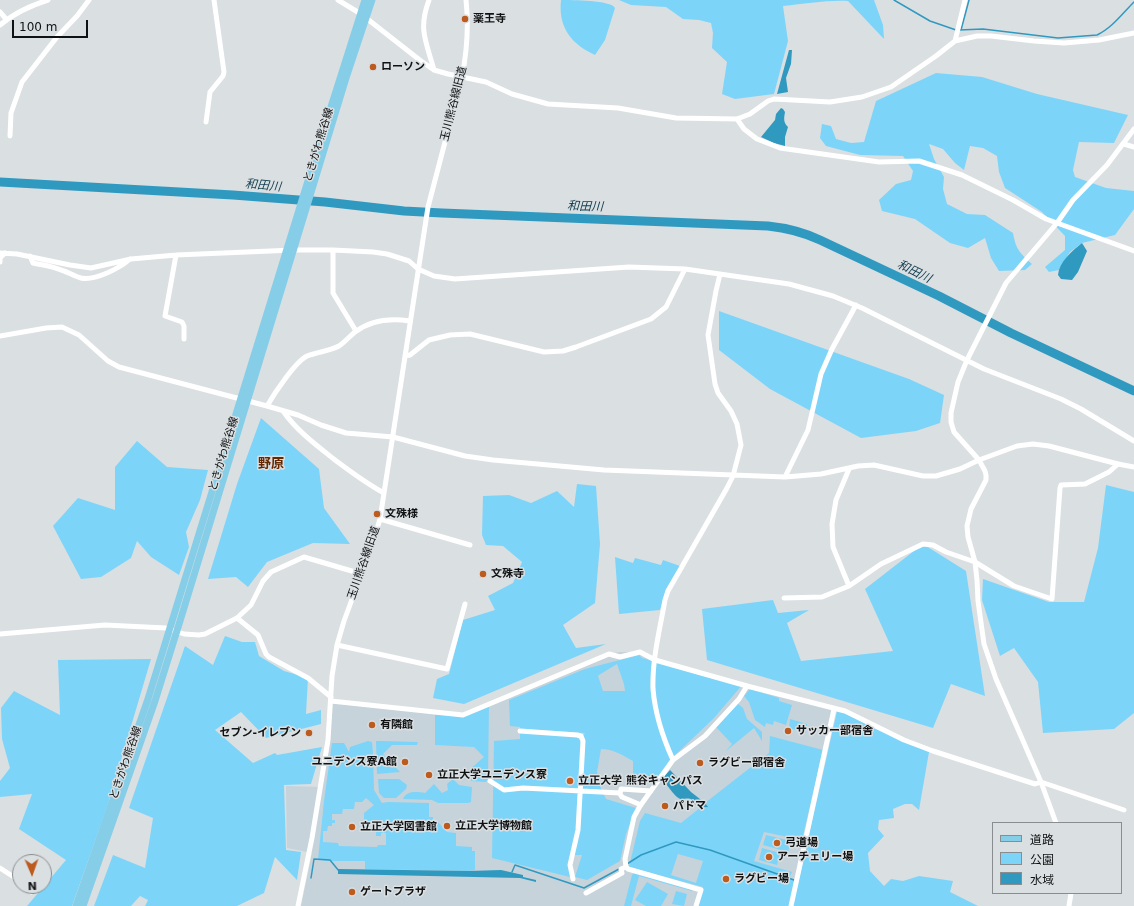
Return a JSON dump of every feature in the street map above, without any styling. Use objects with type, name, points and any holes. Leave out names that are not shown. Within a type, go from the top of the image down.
[{"type":"main road","name":"ときがわ熊谷線","points":[[76,906],[150,692],[300,219],[363,16],[365,0]]},
{"type":"main road","name":"ときがわ熊谷線","points":[[363,16],[372,0]]},
{"type":"main road","name":"ときがわ熊谷線","points":[[83,906],[174,643],[290,250]]},
{"type":"street","points":[[0,25],[6,19],[40,2],[48,0]]},
{"type":"street","points":[[10,136],[11,113],[22,82],[56,37],[77,16],[89,0]]},
{"type":"street","points":[[206,122],[210,92],[224,72],[214,0]]},
{"type":"street","points":[[338,0],[363,16],[434,70],[486,82],[512,94],[548,104],[618,108],[676,118],[737,118],[750,114],[768,101],[774,99],[830,102],[877,93],[891,87],[954,42],[977,36],[1064,43],[1099,40],[1134,33]]},
{"type":"street","points":[[430,0],[423,20],[423,30],[434,70]]},
{"type":"street","name":"玉川熊谷線旧道","points":[[298,906],[312,838],[326,748],[334,660],[337,645],[380,520],[428,207],[462,77],[468,28],[466,0]]},
{"type":"street","points":[[954,42],[965,0]]},
{"type":"street","points":[[0,12],[6,19]]},
{"type":"street","points":[[737,118],[744,129],[757,139],[780,148],[879,162],[919,161],[962,174],[1057,223],[1134,251]]},
{"type":"street","points":[[1056,822],[1042,782],[996,679],[984,644],[975,562],[968,537],[967,526],[971,509],[986,480],[985,471],[979,460],[954,432],[951,422],[951,413],[953,397],[967,360],[1006,283],[1057,223],[1073,200],[1107,165],[1134,129]]},
{"type":"street","points":[[1124,144],[1134,147]]},
{"type":"street","points":[[0,262],[0,258],[3,253],[30,256],[91,268],[131,259],[176,255],[290,250],[333,250],[387,254],[409,262],[418,269],[434,276],[455,279],[629,267],[685,269],[789,284],[832,296],[856,305],[1006,379],[1062,399],[1134,441]]},
{"type":"street","points":[[333,250],[334,293],[356,331]]},
{"type":"street","points":[[176,255],[165,316],[182,322],[184,326],[184,339]]},
{"type":"street","points":[[30,256],[33,263],[60,269],[82,278],[91,278],[102,274],[122,266],[131,259]]},
{"type":"street","points":[[405,356],[410,355],[429,340],[450,335],[470,334],[544,352],[563,351],[576,347],[651,319],[666,307],[685,269]]},
{"type":"street","points":[[673,760],[665,742],[656,707],[654,689],[655,660],[668,591],[733,476],[741,445],[737,424],[731,410],[718,393],[715,384],[708,335],[720,274]]},
{"type":"street","points":[[785,477],[808,430],[820,374],[856,305]]},
{"type":"street","points":[[267,406],[275,391],[306,357],[338,346],[356,331],[374,321],[395,319],[410,321]]},
{"type":"street","points":[[0,336],[46,328],[62,327],[79,335],[108,361],[119,367],[283,410],[346,433],[392,437],[465,456],[493,460],[604,470],[785,477],[821,474],[858,466],[874,465],[923,476],[936,476],[960,469],[979,460],[1017,446],[1033,444],[1049,446],[1134,467]]},
{"type":"street","points":[[283,410],[292,423],[311,442],[357,477],[384,493]]},
{"type":"street","points":[[784,598],[822,597],[849,586],[882,564],[923,544],[933,545],[946,552],[975,562],[1014,586],[1052,599],[1061,485],[1085,484],[1109,472],[1118,464]]},
{"type":"street","points":[[849,468],[836,500],[832,524],[833,547],[849,586]]},
{"type":"street","points":[[380,520],[470,545]]},
{"type":"street","points":[[0,634],[105,625],[166,628],[184,634],[199,635],[205,634],[238,618],[252,605],[263,582],[271,572],[304,557],[362,574]]},
{"type":"street","points":[[337,645],[447,669],[465,604]]},
{"type":"street","points":[[238,618],[258,635],[266,654],[269,657],[308,678],[331,699],[463,715],[609,654],[620,657],[640,652],[655,660],[747,686],[845,711],[904,740],[933,751],[1035,784],[1042,782],[1124,810]]},
{"type":"street","points":[[626,867],[625,859],[632,825],[634,817],[641,805],[673,760],[705,736],[739,699],[747,686]]},
{"type":"street","points":[[791,906],[834,709]]},
{"type":"street","points":[[520,731],[577,735],[581,736],[584,741],[578,830],[570,865],[573,879]]},
{"type":"street","points":[[490,781],[504,790],[523,788],[620,793],[622,797],[641,805]]},
{"type":"street","points":[[620,793],[621,789],[624,788],[651,791]]},
{"type":"street","points":[[586,892],[622,873],[621,869],[626,867]]},
{"type":"street","points":[[626,867],[628,869],[701,890],[696,906]]},
{"type":"street","points":[[0,868],[12,875]]},
{"type":"street","points":[[1069,906],[1071,894]]},
{"type":"shaded area","name":"立正大学 熊谷キャンパス","points":[[634,652],[835,710],[790,906],[301,906],[312,853],[287,848],[286,786],[321,787],[326,749],[329,699],[464,713],[609,654]]},
{"type":"green space","points":[[561,0],[582,0],[606,3],[615,8],[605,40],[595,55],[579,46],[568,34],[562,18]]},
{"type":"green space","points":[[619,0],[874,0],[883,25],[884,39],[848,1],[783,6],[788,41],[774,94],[735,99],[722,94],[727,62],[712,48],[713,33],[711,23],[699,20],[683,19],[666,7],[631,5]]},
{"type":"green space","points":[[936,73],[982,77],[1037,94],[1128,115],[1114,143],[1079,142],[1073,170],[1075,177],[1106,188],[1134,191],[1134,209],[1115,235],[1082,243],[1070,252],[1059,270],[1049,272],[1045,267],[1065,250],[1065,236],[1042,212],[1005,188],[999,172],[997,156],[983,148],[970,146],[964,170],[955,163],[943,149],[929,144],[934,159],[944,177],[943,189],[947,204],[967,214],[985,215],[1013,233],[1019,251],[1032,264],[1025,270],[999,271],[991,258],[985,238],[968,248],[950,243],[915,219],[882,211],[879,200],[896,184],[911,180],[913,171],[903,156],[860,155],[826,146],[820,138],[822,124],[831,126],[836,139],[851,143],[864,142],[876,101]]},
{"type":"green space","points":[[719,311],[909,379],[944,395],[940,423],[916,431],[861,438],[770,389],[719,350]]},
{"type":"green space","points":[[261,418],[319,469],[324,508],[350,544],[313,543],[267,562],[248,587],[236,577],[208,579],[237,484]]},
{"type":"green space","points":[[137,441],[167,467],[208,470],[200,500],[186,532],[189,547],[179,575],[151,557],[137,541],[131,558],[101,577],[81,579],[53,526],[78,498],[115,510],[115,467]]},
{"type":"green space","points":[[577,484],[596,486],[600,544],[595,603],[563,625],[576,648],[606,644],[464,704],[433,698],[437,679],[449,674],[463,620],[495,610],[488,596],[513,583],[522,562],[503,546],[486,545],[482,535],[483,496],[509,495],[531,503],[557,491],[574,507]]},
{"type":"green space","points":[[1106,485],[1134,492],[1134,713],[1114,729],[1043,733],[1038,682],[1014,648],[1000,656],[982,600],[983,579],[1049,602],[1084,602],[1098,548]]},
{"type":"green space","points":[[923,544],[966,571],[985,696],[951,684],[933,728],[707,660],[702,609],[773,600],[778,613],[809,610],[787,623],[801,661],[893,651],[865,589]]},
{"type":"green space","points":[[615,557],[633,563],[635,558],[661,565],[663,560],[680,566],[666,589],[660,610],[619,614]]},
{"type":"green space","points":[[225,636],[242,642],[255,642],[259,656],[284,671],[308,678],[306,714],[321,710],[321,724],[266,738],[241,712],[215,730],[253,763],[275,753],[277,755],[322,747],[311,784],[284,785],[286,850],[301,852],[297,880],[275,857],[264,893],[237,906],[145,906],[148,900],[140,896],[131,906],[94,906],[113,855],[145,868],[153,818],[129,808],[185,646],[213,665]]},
{"type":"green space","points":[[639,655],[642,658],[743,684],[714,718],[670,760],[664,770],[656,778],[652,780],[633,774],[633,761],[613,751],[601,749],[597,772],[600,786],[606,799],[636,808],[626,834],[620,861],[587,880],[575,877],[582,855],[574,855],[570,877],[492,858],[494,741],[520,739],[520,732],[577,737],[580,740],[585,733],[520,729],[520,727],[510,726],[509,700],[585,669]],"holes":[[[617,664],[625,691],[603,691],[598,676]]]},
{"type":"green space","points":[[151,659],[107,807],[72,906],[27,906],[37,894],[52,894],[52,877],[66,860],[19,829],[32,794],[0,797],[0,781],[10,768],[2,739],[1,708],[14,691],[60,715],[58,660]]},
{"type":"green space","points":[[750,689],[779,698],[779,701],[792,705],[786,725],[774,721],[773,725],[766,723],[765,727],[755,720],[749,702],[744,696]]},
{"type":"green space","points":[[738,704],[743,708],[747,719],[762,732],[762,741],[754,728],[726,751],[732,744],[716,727]]},
{"type":"green space","points":[[489,705],[488,780],[486,782],[471,781],[471,775],[468,771],[484,757],[474,747],[435,745],[435,715],[461,716]]},
{"type":"green space","points":[[837,711],[845,713],[929,752],[919,810],[912,804],[905,804],[893,809],[894,818],[879,820],[878,829],[884,836],[868,853],[870,871],[884,886],[891,879],[903,881],[919,876],[953,881],[950,892],[978,906],[793,906]]},
{"type":"green space","points":[[790,719],[807,724],[806,733],[789,728]]},
{"type":"green space","points":[[770,736],[823,750],[802,840],[764,832],[754,861],[792,872],[789,878],[795,880],[790,906],[698,906],[703,887],[629,867],[640,821],[645,813],[681,823],[701,807],[707,808],[705,803],[769,753]],"holes":[[[678,854],[703,861],[696,883],[671,875]]]},
{"type":"green space","points":[[368,741],[372,742],[374,790],[382,803],[429,803],[429,817],[433,817],[433,820],[437,821],[447,832],[456,833],[456,846],[472,847],[472,851],[475,851],[475,870],[365,869],[365,861],[318,860],[332,743],[344,743],[349,752],[350,747]],"holes":[[[366,798],[374,805],[364,813],[364,821],[376,821],[376,836],[381,836],[381,833],[386,833],[386,845],[378,845],[377,847],[339,846],[338,843],[323,842],[323,831],[327,831],[328,826],[332,826],[332,823],[335,823],[335,820],[332,820],[332,814],[342,814],[343,809],[354,809],[355,802],[362,802]]]},
{"type":"green space","points":[[376,741],[418,742],[417,745],[392,745],[383,754],[400,772],[377,774]]},
{"type":"green space","points":[[378,779],[399,779],[407,785],[406,789],[396,798],[384,798],[379,793]]},
{"type":"green space","points":[[453,779],[459,785],[472,787],[471,802],[438,803],[432,800],[403,799],[410,793],[425,793],[434,784],[442,793],[448,790],[447,784]]},
{"type":"green space","name":"弓道場","points":[[766,835],[791,841],[788,852],[763,845]]},
{"type":"green space","name":"アーチェリー場","points":[[762,848],[780,853],[777,865],[759,860]]},
{"type":"green space","points":[[634,873],[692,889],[692,891],[639,876],[631,906],[624,906],[632,875]]},
{"type":"green space","points":[[647,882],[668,894],[661,906],[646,906],[635,900]]},
{"type":"green space","points":[[676,891],[687,894],[684,906],[672,904]]},
{"type":"water","points":[[789,50],[792,50],[791,64],[786,78],[788,92],[777,94]]},
{"type":"water","points":[[781,108],[785,112],[784,118],[788,127],[785,137],[785,146],[761,137],[775,120],[776,114]]},
{"type":"water","points":[[1082,243],[1087,251],[1078,272],[1072,280],[1061,279],[1058,275],[1063,261]]},
{"type":"water","points":[[670,770],[708,807],[698,806],[691,799],[681,799],[676,796],[662,779]]},
{"type":"water","points":[[338,869],[501,870],[523,875],[523,877],[536,880],[536,882],[520,878],[338,874]]},
{"type":"waterway","points":[[894,0],[930,21],[956,30]]},
{"type":"waterway","points":[[961,30],[969,0]]},
{"type":"waterway","points":[[959,30],[983,29],[1058,38],[1097,35],[1112,24],[1134,2]]},
{"type":"waterway","name":"和田川","points":[[0,182],[233,195],[325,202],[404,211],[768,226],[782,228],[814,237],[1134,391]]},
{"type":"waterway","points":[[627,864],[641,855],[676,842],[710,850],[794,880]]},
{"type":"waterway","points":[[311,878],[314,859],[330,860],[339,871]]},
{"type":"waterway","points":[[512,872],[515,865],[584,888],[619,869]]},
{"type":"place","name":"薬王寺","points":[[465,19]]},
{"type":"place","name":"ローソン","points":[[373,67]]},
{"type":"place","name":"文殊様","points":[[377,514]]},
{"type":"place","name":"文殊寺","points":[[483,574]]},
{"type":"place","name":"有隣館","points":[[372,725]]},
{"type":"place","name":"サッカー部宿舎","points":[[788,731]]},
{"type":"place","name":"セブン-イレブン","points":[[309,733]]},
{"type":"place","name":"ユニデンス寮A館","points":[[405,762]]},
{"type":"place","name":"ラグビー部宿舎","points":[[700,763]]},
{"type":"place","name":"立正大学ユニデンス寮","points":[[429,775]]},
{"type":"place","name":"立正大学 熊谷キャンパス","points":[[570,781]]},
{"type":"place","name":"パドマ","points":[[665,806]]},
{"type":"place","name":"立正大学博物館","points":[[447,826]]},
{"type":"place","name":"立正大学図書館","points":[[352,827]]},
{"type":"place","name":"弓道場","points":[[777,843]]},
{"type":"place","name":"アーチェリー場","points":[[769,857]]},
{"type":"place","name":"ラグビー場","points":[[726,879]]},
{"type":"place","name":"ゲートプラザ","points":[[352,892]]},
{"type":"district","name":"野原","points":[[271,465]]}]
